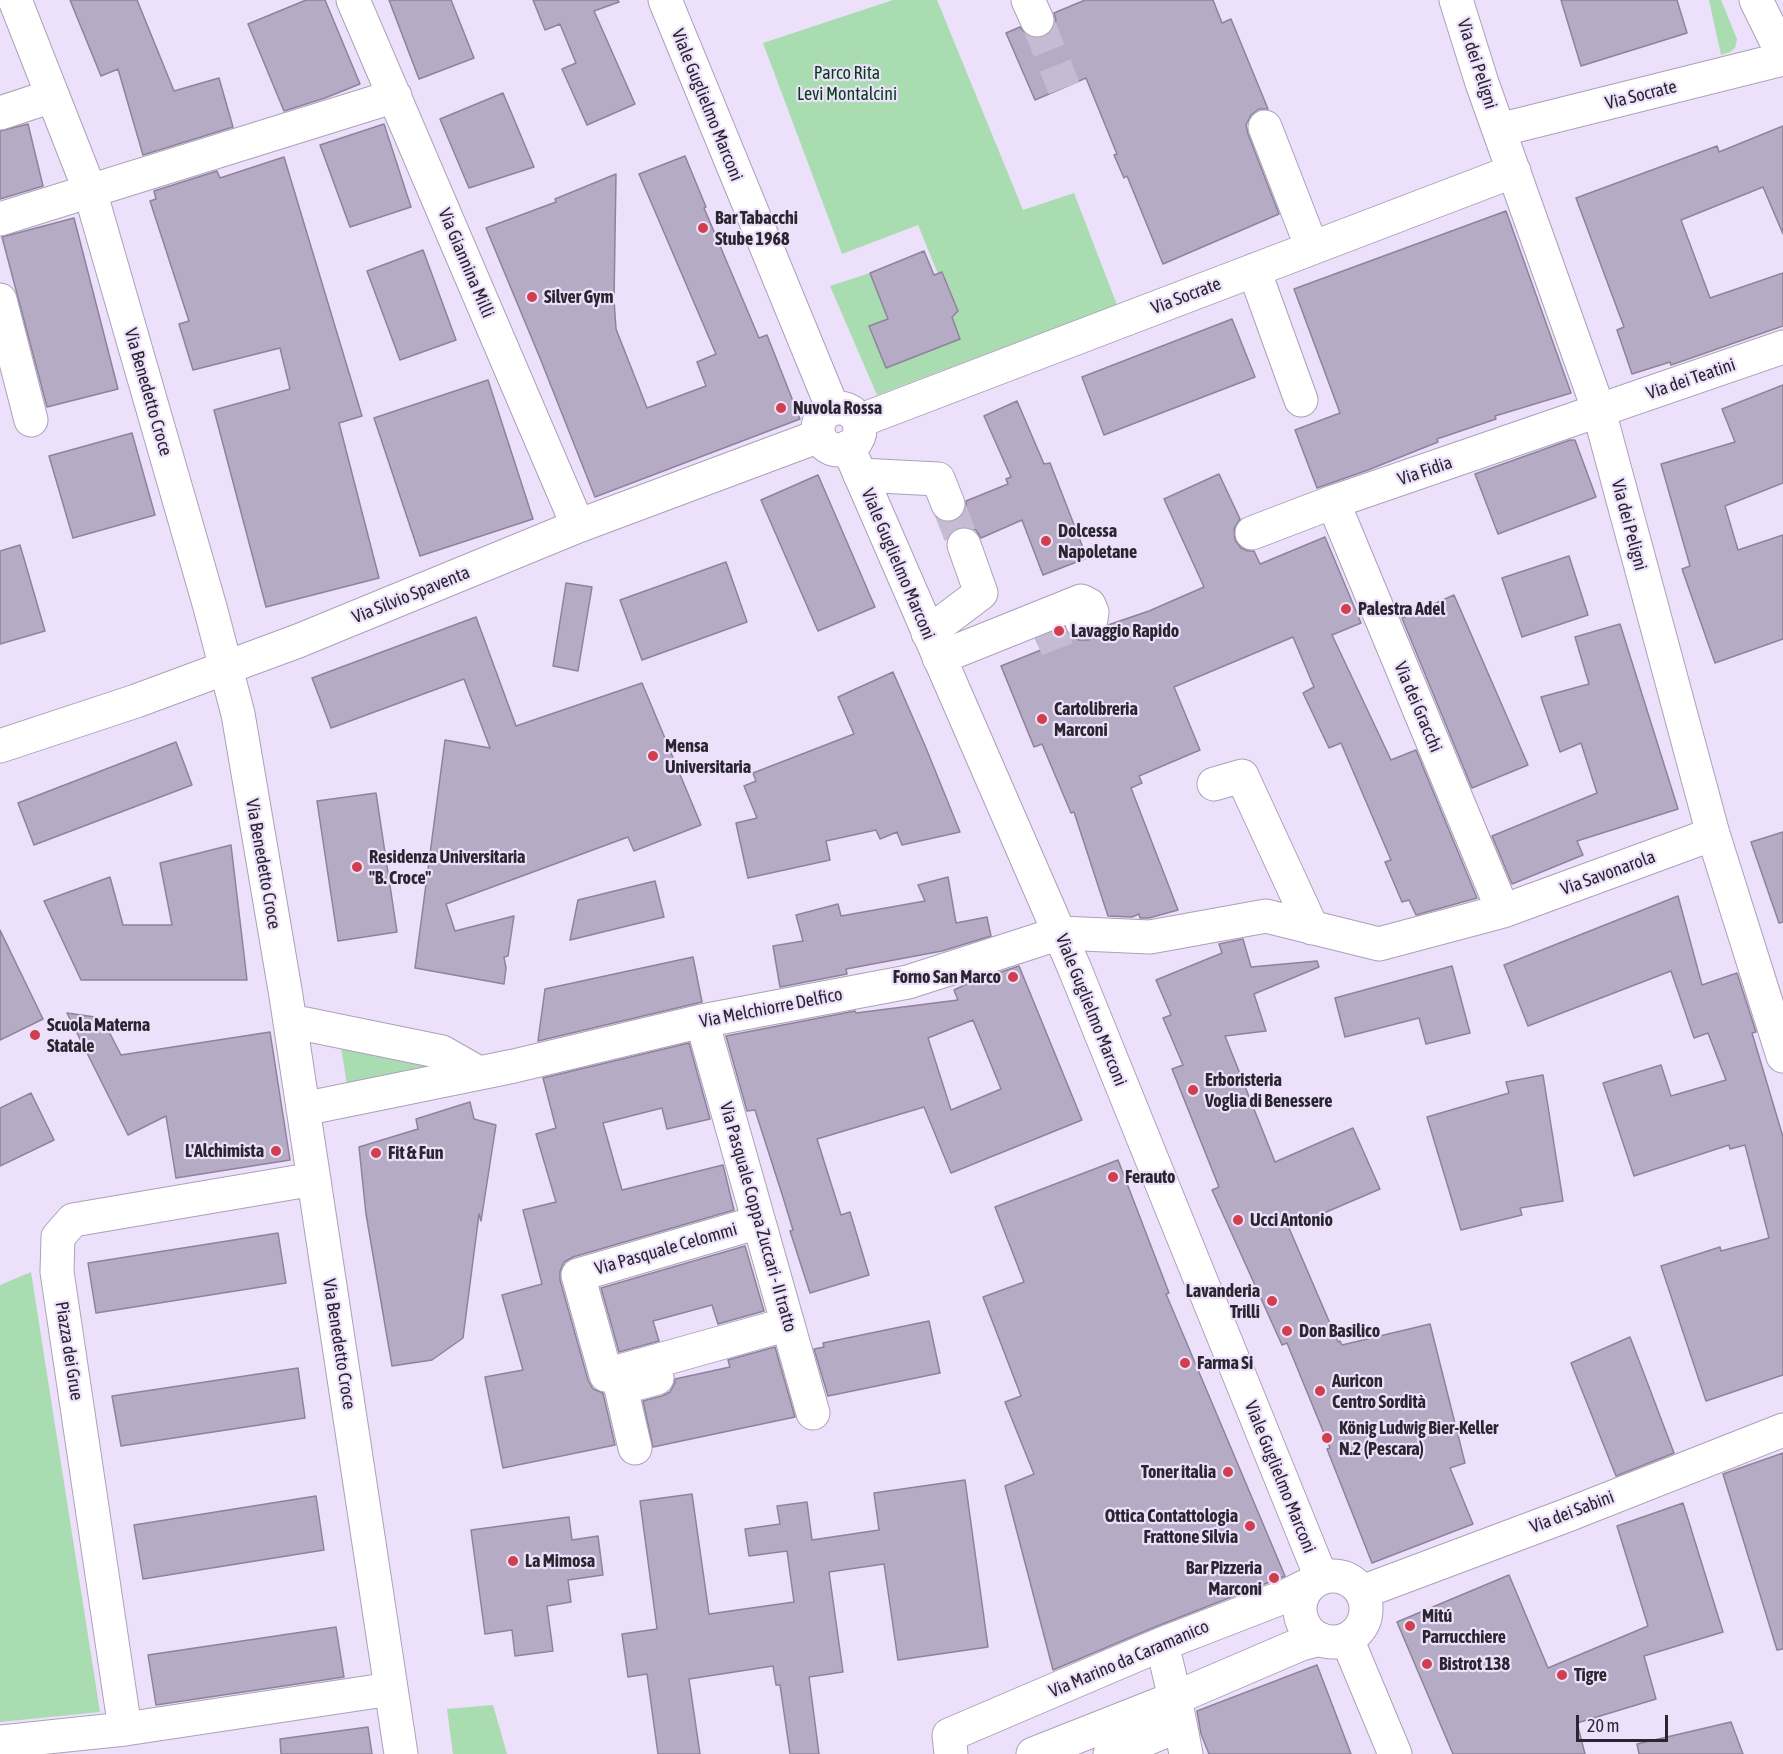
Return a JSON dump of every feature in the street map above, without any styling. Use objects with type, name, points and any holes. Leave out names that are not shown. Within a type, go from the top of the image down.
[{"type":"street","name":"Via Benedetto Croce","points":[[15,0],[90,191],[238,714],[290,1021],[401,1754]]},
{"type":"street","name":"Via Giannina Milli","points":[[353,0],[578,526]]},
{"type":"street","name":"Viale Guglielmo Marconi","points":[[664,0],[844,438],[1060,933],[1315,1581]]},
{"type":"street","name":"Via dei Peligni","points":[[1456,0],[1482,82],[1599,411],[1713,834],[1783,1056]]},
{"type":"street","points":[[1756,0],[1783,57]]},
{"type":"street","name":"Via Socrate","points":[[1499,130],[1783,57]]},
{"type":"street","points":[[0,113],[52,96]]},
{"type":"street","points":[[0,219],[395,96]]},
{"type":"street","points":[[1265,127],[1312,248]]},
{"type":"street","name":"Via Socrate","points":[[844,438],[1254,270],[1514,171]]},
{"type":"street","points":[[1254,270],[1301,400]]},
{"type":"street","points":[[0,300],[31,420]]},
{"type":"street","name":"Via dei Teatini","points":[[1599,411],[1783,347]]},
{"type":"street","name":"Via Fidia","points":[[1251,533],[1333,502],[1599,411]]},
{"type":"street","points":[[844,438],[938,479],[948,504]]},
{"type":"street","name":"Via Silvio Spaventa","points":[[0,746],[136,701],[298,642],[578,526],[844,438]]},
{"type":"street","name":"Via dei Gracchi","points":[[1333,502],[1503,911]]},
{"type":"street","points":[[937,655],[981,593],[964,545]]},
{"type":"street","points":[[937,655],[1080,600],[1089,604],[1092,612],[1091,619],[1082,622]]},
{"type":"street","points":[[937,655],[1036,640]]},
{"type":"street","points":[[1214,784],[1242,776],[1312,928]]},
{"type":"street","name":"Via Savonarola","points":[[1060,933],[1150,937],[1266,916],[1379,944],[1503,911],[1713,834]]},
{"type":"street","name":"Via Melchiorre Delfico","points":[[303,1109],[514,1066],[702,1021],[908,982],[1060,933]]},
{"type":"street","points":[[290,1021],[442,1052],[479,1073]]},
{"type":"street","name":"Via Pasquale Coppa Zuccari - II tratto","points":[[702,1021],[813,1413]]},
{"type":"street","name":"Piazza dei Grue","points":[[113,1738],[57,1272],[58,1238],[73,1220],[314,1179]]},
{"type":"street","name":"Via Pasquale Celommi","points":[[759,1222],[578,1275],[606,1375],[790,1332]]},
{"type":"street","points":[[635,1448],[621,1388],[790,1332]]},
{"type":"street","name":"Via dei Sabini","points":[[1361,1589],[1365,1591],[1565,1516],[1783,1430]]},
{"type":"street","points":[[1110,1754],[1180,1725],[1301,1644],[1333,1639],[1355,1634],[1366,1618],[1367,1608],[1361,1589],[1347,1578],[1329,1575],[1315,1581],[1300,1600],[1301,1619],[1305,1628],[1333,1639],[1395,1754]]},
{"type":"street","name":"Via Marino da Caramanico","points":[[950,1745],[1162,1644],[1286,1596],[1315,1581]]},
{"type":"street","points":[[1162,1644],[1180,1725]]},
{"type":"street","points":[[0,1742],[113,1738],[391,1689]]},
{"type":"street","points":[[1033,1754],[1180,1725]]},
{"type":"green space","name":"Parco Rita Levi Montalcini","points":[[893,0],[937,0],[1023,210],[1074,193],[1117,305],[877,395],[830,286],[870,273],[888,319],[869,326],[886,368],[960,339],[952,317],[958,310],[943,272],[938,274],[918,225],[842,254],[763,43]]},
{"type":"green space","points":[[1709,0],[1721,0],[1737,39],[1735,48],[1721,55]]},
{"type":"green space","points":[[341,1047],[436,1066],[347,1085]]},
{"type":"green space","points":[[31,1272],[100,1712],[0,1722],[0,1285]]},
{"type":"green space","points":[[493,1705],[507,1754],[453,1754],[447,1709]]},
{"type":"building","points":[[70,0],[137,0],[174,91],[219,78],[233,127],[143,155],[118,69],[101,76]]},
{"type":"building","points":[[306,0],[325,0],[360,84],[284,111],[248,24]]},
{"type":"building","points":[[389,0],[451,0],[474,58],[419,79]]},
{"type":"building","points":[[533,0],[618,0],[619,2],[594,11],[635,104],[587,125],[562,69],[576,63],[560,24],[545,30]]},
{"type":"building","points":[[1085,0],[1213,0],[1222,23],[1231,19],[1268,109],[1259,109],[1251,115],[1246,125],[1279,214],[1163,264],[1127,176],[1124,178],[1114,155],[1117,154],[1086,78],[1035,100],[1006,33],[1020,27],[1027,35],[1036,39],[1044,37],[1052,30],[1056,21],[1054,13]]},
{"type":"building","points":[[1561,0],[1677,0],[1687,33],[1581,66]]},
{"type":"building","points":[[503,93],[534,167],[469,188],[440,119]]},
{"type":"building","points":[[28,124],[43,186],[0,199],[0,131]]},
{"type":"building","points":[[384,124],[411,207],[350,227],[320,145]]},
{"type":"building","points":[[1783,126],[1783,234],[1763,187],[1681,220],[1710,298],[1783,273],[1783,326],[1671,365],[1670,362],[1632,374],[1617,330],[1624,327],[1576,198],[1717,146],[1719,152]]},
{"type":"building","points":[[685,156],[706,207],[704,208],[759,338],[767,335],[800,419],[595,497],[486,228],[556,202],[555,199],[616,174],[614,300],[616,329],[647,408],[706,386],[697,362],[716,354],[639,174]]},
{"type":"building","points":[[284,157],[362,416],[339,423],[379,578],[266,607],[214,410],[290,389],[280,348],[193,370],[179,324],[189,321],[150,201],[156,199],[154,191],[217,171],[220,178]]},
{"type":"building","points":[[1506,211],[1571,393],[1495,416],[1496,419],[1437,439],[1438,442],[1317,488],[1295,430],[1340,413],[1294,289]]},
{"type":"building","points":[[74,218],[118,389],[47,407],[2,237]]},
{"type":"building","points":[[423,250],[456,340],[400,360],[367,271]]},
{"type":"building","points":[[924,251],[934,275],[942,272],[958,311],[952,317],[960,339],[886,368],[869,326],[888,319],[870,273]]},
{"type":"building","points":[[1232,319],[1255,377],[1104,435],[1082,377]]},
{"type":"building","points":[[488,380],[533,519],[420,556],[374,418]]},
{"type":"building","points":[[1783,385],[1783,483],[1725,506],[1738,550],[1783,535],[1783,639],[1715,663],[1682,569],[1690,566],[1661,464],[1735,442],[1722,409]]},
{"type":"building","points":[[1017,401],[1044,464],[1050,463],[1087,558],[1043,575],[1022,520],[981,538],[976,530],[958,527],[950,532],[947,538],[939,520],[946,523],[955,521],[963,515],[966,501],[1008,484],[1006,479],[1011,477],[984,416]]},
{"type":"building","points":[[132,433],[155,515],[73,538],[49,456]]},
{"type":"building","points":[[1575,440],[1596,497],[1498,534],[1475,474]]},
{"type":"building","points":[[1219,474],[1240,519],[1234,529],[1235,540],[1241,548],[1254,551],[1260,564],[1325,537],[1361,623],[1332,635],[1391,760],[1416,750],[1477,898],[1416,915],[1409,900],[1402,902],[1385,862],[1391,860],[1341,743],[1329,748],[1303,693],[1314,687],[1293,637],[1174,687],[1200,750],[1139,776],[1142,783],[1131,788],[1178,910],[1149,918],[1140,918],[1139,914],[1132,917],[1108,916],[1074,812],[1071,813],[1042,744],[1034,747],[1001,666],[1041,650],[1036,639],[1064,628],[1070,636],[1079,640],[1088,640],[1105,631],[1108,625],[1149,611],[1204,587],[1164,499]]},
{"type":"building","points":[[818,475],[875,607],[818,631],[761,500]]},
{"type":"building","points":[[20,545],[45,631],[0,644],[0,551]]},
{"type":"building","points":[[1569,556],[1588,615],[1522,637],[1502,578]]},
{"type":"building","points":[[726,562],[747,622],[642,660],[620,600]]},
{"type":"building","points":[[566,583],[592,587],[578,671],[553,666]]},
{"type":"building","points":[[1454,595],[1528,765],[1472,788],[1402,618]]},
{"type":"building","points":[[476,617],[516,726],[642,683],[701,825],[634,851],[628,837],[446,904],[455,931],[514,916],[508,956],[504,957],[506,968],[504,984],[415,968],[445,740],[490,748],[464,679],[331,728],[312,678]]},
{"type":"building","points":[[1620,624],[1678,809],[1577,841],[1583,855],[1512,884],[1492,836],[1597,793],[1581,743],[1560,752],[1541,697],[1589,684],[1575,637]]},
{"type":"building","points":[[893,672],[960,832],[902,845],[897,832],[880,839],[876,830],[826,841],[830,860],[748,878],[736,823],[757,818],[744,786],[756,781],[753,773],[854,734],[838,697]]},
{"type":"building","points":[[176,742],[192,785],[34,845],[18,803]]},
{"type":"building","name":"Residenza Universitaria \"B. Croce\"","points":[[376,793],[397,932],[338,941],[317,801]]},
{"type":"building","points":[[1783,832],[1783,922],[1779,923],[1751,842]]},
{"type":"building","points":[[231,845],[247,980],[81,980],[44,901],[110,877],[123,925],[172,925],[160,863]]},
{"type":"building","points":[[948,877],[956,923],[987,917],[991,936],[942,951],[846,969],[847,974],[780,987],[773,946],[803,941],[796,915],[838,904],[841,916],[925,901],[918,885]]},
{"type":"building","points":[[655,881],[664,917],[570,940],[578,900]]},
{"type":"building","points":[[1678,896],[1702,985],[1737,973],[1756,1032],[1752,1033],[1783,1137],[1783,1375],[1706,1401],[1661,1266],[1720,1247],[1721,1251],[1769,1238],[1745,1145],[1730,1149],[1729,1145],[1634,1176],[1603,1083],[1661,1065],[1671,1096],[1726,1080],[1708,1033],[1694,1038],[1671,971],[1528,1026],[1504,965]]},
{"type":"building","points":[[0,930],[43,1019],[0,1040]]},
{"type":"building","points":[[1243,939],[1251,967],[1317,961],[1319,967],[1254,994],[1266,1031],[1225,1036],[1275,1162],[1353,1128],[1380,1189],[1289,1228],[1338,1342],[1340,1341],[1342,1345],[1430,1324],[1465,1463],[1450,1468],[1473,1524],[1372,1563],[1327,1449],[1330,1448],[1287,1343],[1282,1345],[1212,1190],[1219,1187],[1172,1069],[1183,1065],[1163,1018],[1171,1015],[1156,980],[1222,953],[1219,944]]},
{"type":"building","points":[[693,957],[702,1002],[538,1041],[545,989]]},
{"type":"building","points":[[1019,966],[1082,1120],[951,1173],[924,1107],[817,1139],[841,1215],[850,1212],[869,1275],[810,1293],[790,1231],[793,1230],[755,1110],[747,1111],[726,1036],[855,1011],[856,1013],[958,1000],[954,990],[973,981]],"holes":[[[973,1020],[1001,1089],[951,1110],[928,1038]]]},
{"type":"building","points":[[1452,966],[1470,1033],[1426,1044],[1419,1018],[1345,1037],[1335,998]]},
{"type":"building","points":[[67,1013],[102,1018],[121,1055],[270,1032],[290,1160],[176,1178],[166,1116],[128,1135]]},
{"type":"building","points":[[689,1043],[710,1119],[667,1129],[662,1108],[603,1123],[622,1190],[723,1165],[734,1210],[573,1257],[564,1262],[560,1271],[560,1280],[588,1380],[593,1389],[603,1393],[615,1445],[503,1468],[485,1377],[523,1370],[502,1295],[542,1284],[523,1210],[556,1202],[536,1134],[556,1128],[543,1078]]},
{"type":"building","points":[[1543,1075],[1563,1201],[1520,1208],[1522,1215],[1461,1230],[1427,1117],[1509,1093],[1506,1082]]},
{"type":"building","points":[[31,1093],[54,1140],[0,1166],[0,1108]]},
{"type":"building","points":[[470,1102],[474,1119],[496,1125],[481,1221],[479,1214],[463,1338],[432,1360],[392,1366],[366,1214],[359,1147],[418,1129],[416,1119]]},
{"type":"building","points":[[1118,1160],[1169,1293],[1166,1294],[1285,1576],[1053,1670],[1005,1486],[1034,1474],[1005,1402],[1021,1396],[983,1297],[1024,1282],[995,1207]]},
{"type":"building","points":[[278,1233],[286,1283],[96,1313],[88,1263]]},
{"type":"building","points":[[745,1246],[764,1311],[718,1324],[712,1305],[653,1321],[659,1341],[619,1352],[601,1288]]},
{"type":"building","points":[[929,1321],[940,1373],[828,1396],[814,1349],[824,1347],[823,1343]]},
{"type":"building","points":[[1630,1337],[1674,1453],[1616,1476],[1571,1363]]},
{"type":"building","points":[[775,1347],[795,1417],[653,1447],[643,1401],[670,1392],[675,1379],[730,1367],[728,1360]]},
{"type":"building","points":[[298,1368],[305,1418],[121,1446],[112,1396]]},
{"type":"building","points":[[1783,1453],[1783,1649],[1777,1650],[1723,1474]]},
{"type":"building","points":[[965,1480],[988,1647],[898,1660],[884,1564],[829,1572],[843,1672],[809,1677],[819,1754],[790,1754],[780,1685],[776,1685],[773,1666],[689,1679],[700,1754],[658,1754],[647,1674],[628,1677],[622,1634],[657,1629],[640,1501],[692,1494],[709,1614],[794,1602],[787,1551],[749,1556],[745,1529],[780,1524],[777,1506],[807,1502],[812,1540],[879,1530],[874,1493]]},
{"type":"building","points":[[316,1496],[324,1550],[143,1579],[134,1525]]},
{"type":"building","points":[[1683,1503],[1723,1632],[1644,1656],[1656,1699],[1577,1723],[1585,1754],[1453,1754],[1397,1622],[1509,1575],[1548,1668],[1648,1626],[1617,1526]]},
{"type":"building","points":[[569,1517],[572,1540],[598,1536],[603,1575],[568,1580],[571,1602],[547,1606],[553,1651],[515,1656],[512,1630],[485,1634],[471,1530]]},
{"type":"building","points":[[336,1627],[344,1677],[156,1705],[148,1655]]},
{"type":"building","points":[[1317,1665],[1351,1754],[1209,1754],[1201,1734],[1197,1711]]},
{"type":"building","points":[[1731,1722],[1743,1754],[1639,1754],[1637,1744]]},
{"type":"building","points":[[368,1727],[372,1754],[281,1754],[280,1739]]},
{"type":"tunnel","points":[[1037,20],[1064,88]]},
{"type":"tunnel","points":[[948,504],[964,545]]},
{"type":"tunnel","points":[[1036,640],[1082,622]]},
{"type":"place","name":"Bar Tabacchi Stube 1968","points":[[703,228]]},
{"type":"place","name":"Silver Gym","points":[[532,297]]},
{"type":"place","name":"Nuvola Rossa","points":[[781,408]]},
{"type":"place","name":"Dolcessa Napoletane","points":[[1046,541]]},
{"type":"place","name":"Palestra Adel","points":[[1346,609]]},
{"type":"place","name":"Lavaggio Rapido","points":[[1059,631]]},
{"type":"place","name":"Cartolibreria Marconi","points":[[1042,719]]},
{"type":"place","name":"Mensa Universitaria","points":[[653,756]]},
{"type":"place","name":"Residenza Universitaria \"B. Croce\"","points":[[357,867]]},
{"type":"place","name":"Forno San Marco","points":[[1013,977]]},
{"type":"place","name":"Scuola Materna Statale","points":[[35,1035]]},
{"type":"place","name":"Erboristeria Voglia di Benessere","points":[[1193,1090]]},
{"type":"place","name":"L'Alchimista","points":[[276,1151]]},
{"type":"place","name":"Fit & Fun","points":[[376,1153]]},
{"type":"place","name":"Ferauto","points":[[1113,1177]]},
{"type":"place","name":"Ucci Antonio","points":[[1238,1220]]},
{"type":"place","name":"Lavanderia Trilli","points":[[1272,1301]]},
{"type":"place","name":"Don Basilico","points":[[1287,1331]]},
{"type":"place","name":"Farma Si","points":[[1185,1363]]},
{"type":"place","name":"Auricon Centro Sordità","points":[[1320,1391]]},
{"type":"place","name":"König Ludwig Bier-Keller N.2 (Pescara)","points":[[1327,1438]]},
{"type":"place","name":"Toner italia","points":[[1228,1472]]},
{"type":"place","name":"Ottica Contattologia Frattone Silvia","points":[[1250,1526]]},
{"type":"place","name":"La Mimosa","points":[[513,1561]]},
{"type":"place","name":"Bar Pizzeria Marconi","points":[[1274,1578]]},
{"type":"place","name":"Mitú Parrucchiere","points":[[1410,1626]]},
{"type":"place","name":"Bistrot 138","points":[[1427,1664]]},
{"type":"place","name":"Tigre","points":[[1562,1675]]}]
